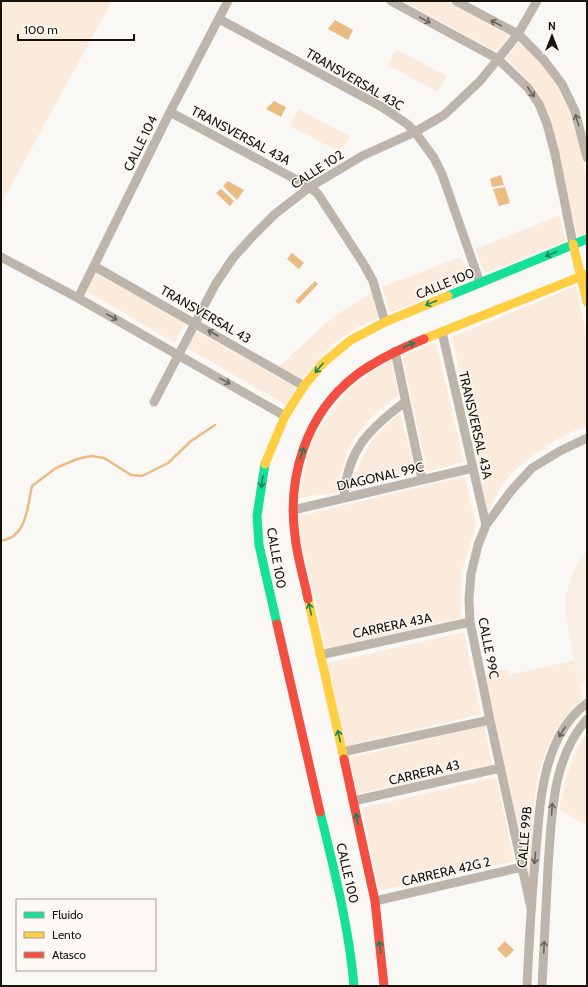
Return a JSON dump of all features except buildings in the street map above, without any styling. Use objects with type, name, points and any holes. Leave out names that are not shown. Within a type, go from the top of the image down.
[{"type":"street","name":"CALLE 104","points":[[78,298],[170,112],[228,1]]},
{"type":"street","points":[[391,1],[498,59],[528,88],[539,104],[547,124],[555,154],[573,244],[584,275],[587,302]]},
{"type":"street","points":[[456,1],[518,34],[544,59],[562,84],[574,111],[587,158]]},
{"type":"street","name":"CALLE 102","points":[[154,402],[215,285],[234,258],[252,237],[275,214],[310,187],[362,156],[414,132],[444,115],[480,81],[498,59],[518,34],[537,1]]},
{"type":"street","name":"TRANSVERSAL 43C","points":[[219,19],[382,107],[407,124],[434,158],[442,174],[480,283]]},
{"type":"street","name":"TRANSVERSAL 43A","points":[[170,112],[310,187],[318,194],[373,281],[385,322]]},
{"type":"street","name":"CALLE 100","points":[[354,986],[345,918],[259,544],[257,516],[264,466],[285,416],[304,386],[323,363],[351,340],[385,322],[587,239]]},
{"type":"street","points":[[1,257],[78,298],[285,416]]},
{"type":"street","name":"TRANSVERSAL 43","points":[[94,266],[304,386]]},
{"type":"street","name":"CALLE 100","points":[[384,986],[375,901],[295,538],[293,510],[295,481],[300,459],[310,433],[325,408],[349,381],[369,366],[395,351],[584,275]]},
{"type":"street","name":"TRANSVERSAL 43A","points":[[442,332],[486,525]]},
{"type":"street","points":[[395,351],[422,479]]},
{"type":"street","points":[[344,498],[349,466],[359,445],[384,418],[405,402]]},
{"type":"street","name":"CALLE 99C","points":[[531,908],[470,622],[469,599],[471,574],[478,545],[486,525],[511,491],[532,468],[560,451],[587,438]]},
{"type":"street","name":"DIAGONAL 99C","points":[[293,510],[473,468]]},
{"type":"street","name":"CARRERA 43A","points":[[320,655],[470,622]]},
{"type":"street","name":"CALLE 99B","points":[[527,986],[531,908],[540,800],[544,778],[552,752],[560,736],[573,716],[587,703]]},
{"type":"street","name":"CALLE 99B","points":[[542,986],[553,803],[557,781],[566,752],[572,740],[587,719]]},
{"type":"street","points":[[342,752],[490,720]]},
{"type":"street","name":"CARRERA 43","points":[[353,801],[500,768]]},
{"type":"street","name":"CARRERA 42G 2","points":[[375,901],[522,867]]},
{"type":"shaded area","points":[[1,1],[112,1],[1,204]]},
{"type":"shaded area","points":[[403,1],[446,1],[510,34],[497,52]]},
{"type":"shaded area","points":[[335,20],[353,30],[348,40],[328,29]]},
{"type":"shaded area","points":[[519,42],[540,61],[558,86],[571,113],[587,180],[587,236],[578,239],[558,152],[542,103],[532,85],[506,58]]},
{"type":"shaded area","points":[[396,49],[447,76],[437,92],[388,65]]},
{"type":"shaded area","points":[[274,101],[286,107],[281,117],[266,109]]},
{"type":"shaded area","points":[[298,109],[350,136],[340,152],[290,126]]},
{"type":"shaded area","points":[[501,175],[504,185],[492,187],[490,179]]},
{"type":"shaded area","points":[[228,181],[244,190],[237,200],[223,186]]},
{"type":"shaded area","points":[[505,187],[510,203],[499,206],[493,189]]},
{"type":"shaded area","points":[[221,189],[234,201],[230,206],[216,193]]},
{"type":"shaded area","points":[[559,216],[566,241],[485,273],[475,249]]},
{"type":"shaded area","points":[[292,253],[304,263],[299,269],[287,259]]},
{"type":"shaded area","points":[[461,257],[470,280],[390,313],[382,287]]},
{"type":"shaded area","points":[[95,272],[185,323],[175,343],[85,290]]},
{"type":"shaded area","points":[[315,281],[318,284],[299,304],[295,301]]},
{"type":"shaded area","points":[[576,286],[587,336],[587,427],[574,431],[556,440],[525,461],[503,483],[488,511],[452,337]]},
{"type":"shaded area","points":[[373,291],[380,317],[358,327],[333,344],[301,379],[279,366],[333,317]]},
{"type":"shaded area","points":[[196,331],[296,387],[286,405],[187,348]]},
{"type":"shaded area","points":[[436,342],[464,462],[427,472],[402,356]]},
{"type":"shaded area","points":[[391,360],[399,395],[380,410],[358,432],[345,458],[337,492],[299,498],[307,458],[317,431],[338,402],[354,386]]},
{"type":"shaded area","points":[[400,413],[415,472],[352,488],[366,450],[375,436]]},
{"type":"shaded area","points":[[465,476],[476,526],[462,571],[461,618],[326,649],[300,537],[299,516]]},
{"type":"shaded area","points":[[587,552],[587,680],[581,685],[574,660],[565,609],[566,595],[570,579],[581,557]]},
{"type":"shaded area","points":[[464,632],[481,714],[346,746],[328,663]]},
{"type":"shaded area","points":[[574,660],[583,698],[565,718],[551,739],[542,762],[534,810],[531,887],[485,674],[508,669],[510,675]]},
{"type":"shaded area","points":[[484,726],[492,764],[357,794],[349,758]]},
{"type":"shaded area","points":[[587,731],[587,825],[559,810],[569,769],[581,740]]},
{"type":"shaded area","points":[[496,777],[514,861],[379,891],[362,808]]},
{"type":"shaded area","points":[[505,941],[514,950],[506,958],[497,949]]},
{"type":"waterway","points":[[1,541],[10,538],[21,528],[27,512],[32,486],[56,468],[77,459],[91,456],[104,458],[131,475],[142,476],[168,463],[191,441],[215,425]]},
{"type":"traffic: fast","points":[[448,296],[587,239]]},
{"type":"traffic: fast","points":[[265,464],[257,516],[259,545],[277,624]]},
{"type":"traffic: fast","points":[[320,812],[345,920],[354,986]]},
{"type":"traffic: slow","points":[[573,244],[587,302]]},
{"type":"traffic: slow","points":[[424,339],[587,274]]},
{"type":"traffic: slow","points":[[265,464],[285,416],[304,386],[323,363],[351,340],[385,322],[448,296]]},
{"type":"traffic: slow","points":[[308,599],[344,759]]},
{"type":"traffic: jam","points":[[308,599],[297,552],[293,514],[294,491],[298,469],[312,428],[338,391],[355,376],[388,355],[424,339]]},
{"type":"traffic: jam","points":[[277,624],[320,812]]},
{"type":"traffic: jam","points":[[344,759],[375,901],[384,986]]}]
